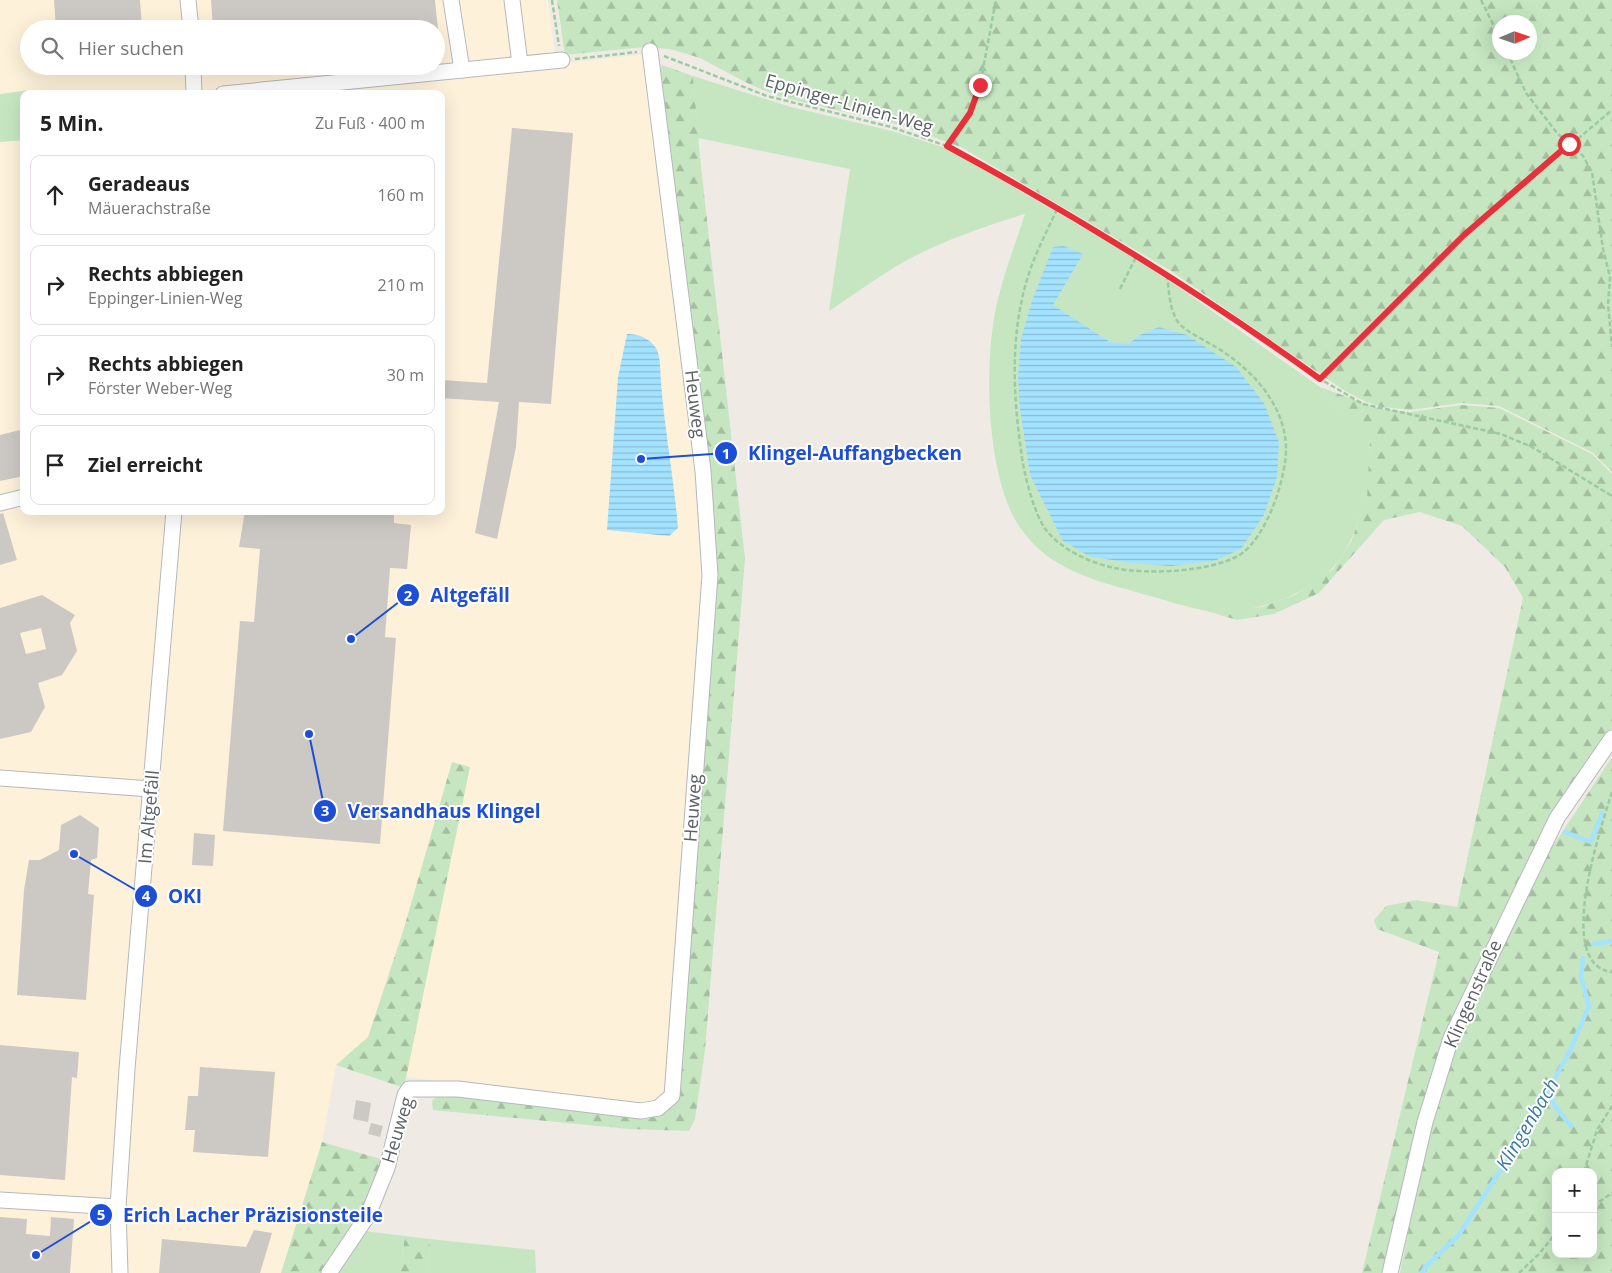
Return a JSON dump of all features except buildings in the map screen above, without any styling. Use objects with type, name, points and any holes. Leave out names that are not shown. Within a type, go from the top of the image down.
[{"type":"street","points":[[188,0],[189,20]]},
{"type":"street","points":[[451,0],[462,70]]},
{"type":"street","points":[[512,0],[520,64]]},
{"type":"street","name":"Heuweg","points":[[329,1273],[368,1215],[387,1168],[405,1096],[409,1089],[458,1089],[641,1111],[658,1108],[672,1096],[710,575],[704,470],[650,51]]},
{"type":"street","points":[[445,72],[562,60]]},
{"type":"street","points":[[193,75],[194,90]]},
{"type":"street","points":[[263,90],[412,75]]},
{"type":"street","points":[[0,503],[20,499]]},
{"type":"street","name":"Im Altgefäll","points":[[120,1273],[118,1208],[174,515]]},
{"type":"street","name":"Klingenstraße","points":[[1390,1273],[1424,1122],[1451,1038],[1557,818],[1612,738]]},
{"type":"street","points":[[0,778],[151,789]]},
{"type":"street","points":[[0,1200],[118,1208]]},
{"type":"path","points":[[552,0],[562,60]]},
{"type":"path","points":[[947,146],[970,113],[980,85],[996,0]]},
{"type":"path","points":[[1481,0],[1492,22]]},
{"type":"path","name":"Eppinger-Linien-Weg","points":[[562,60],[650,51],[774,98],[891,128],[947,146],[1137,255],[1320,379],[1363,404],[1501,434],[1524,444],[1612,496]]},
{"type":"path","points":[[1511,60],[1526,93],[1557,133],[1583,156],[1592,172],[1602,248],[1610,277],[1608,309],[1612,347]]},
{"type":"path","points":[[1320,379],[1464,235],[1569,144],[1612,110]]},
{"type":"path","points":[[1057,209],[1032,263],[1019,315],[1013,371],[1024,478],[1046,529],[1071,552],[1116,568],[1172,572],[1216,566],[1242,554],[1261,531],[1272,508],[1282,478],[1286,448],[1281,417],[1256,379],[1232,356],[1178,322],[1171,302],[1167,274]]},
{"type":"path","points":[[1120,289],[1137,255]]},
{"type":"path","points":[[1612,792],[1598,835],[1583,908],[1583,932],[1587,950],[1595,963],[1606,972],[1612,972]]},
{"type":"path","points":[[1585,1168],[1597,1130],[1611,1107]]},
{"type":"path","points":[[1597,1203],[1612,1193]]},
{"type":"path","points":[[1519,1273],[1539,1254],[1552,1238]]},
{"type":"shaded area","points":[[0,0],[548,0],[556,64],[647,54],[699,470],[707,574],[669,1094],[656,1105],[641,1107],[407,1077],[404,1088],[336,1065],[322,1142],[281,1273],[0,1273],[0,142],[20,140],[20,515],[445,515],[445,90],[20,90],[20,92],[0,94]]},
{"type":"green space","points":[[557,0],[1612,0],[1612,472],[1593,453],[1499,406],[1461,403],[1410,410],[1382,407],[1366,402],[1345,391],[1171,271],[961,147],[899,125],[778,96],[751,85],[700,58],[670,49],[644,47],[565,55]]},
{"type":"green space","points":[[662,65],[693,76],[700,157],[745,559],[705,1050],[695,1119],[689,1131],[629,1129],[433,1110],[432,1101],[440,1094],[662,1113],[680,1096],[714,576],[711,469],[659,73]]},
{"type":"green space","points":[[693,76],[791,107],[892,131],[946,148],[1132,256],[1320,387],[1370,438],[1369,481],[1366,502],[1352,537],[1337,562],[1318,581],[1293,595],[1260,607],[1221,612],[1194,608],[1090,578],[1059,564],[1045,554],[1021,529],[1009,507],[1000,480],[990,417],[990,352],[993,323],[1004,277],[1025,214],[963,235],[914,256],[829,311],[850,169],[698,138]]},
{"type":"green space","points":[[20,91],[20,140],[0,142],[0,94]]},
{"type":"green space","points":[[1320,387],[1381,409],[1410,412],[1461,405],[1499,408],[1592,454],[1612,474],[1612,728],[1555,816],[1447,1036],[1385,1273],[1362,1273],[1439,952],[1377,929],[1374,920],[1386,906],[1417,900],[1457,907],[1523,598],[1505,567],[1462,526],[1420,512],[1384,520],[1319,593],[1274,614],[1237,620],[1203,610],[1229,611],[1262,607],[1297,594],[1333,569],[1351,542],[1367,497],[1370,439]]},
{"type":"green space","points":[[1612,757],[1612,1273],[1400,1273],[1430,1123],[1453,1045],[1545,858]]},
{"type":"green space","points":[[452,762],[470,767],[404,1088],[336,1065],[368,1037],[404,928]]},
{"type":"green space","points":[[322,1142],[384,1160],[362,1210],[323,1273],[281,1273]]},
{"type":"green space","points":[[364,1231],[405,1236],[400,1273],[336,1273]]},
{"type":"green space","points":[[405,1236],[430,1239],[428,1273],[400,1273]]},
{"type":"green space","points":[[430,1239],[535,1250],[536,1273],[428,1273]]},
{"type":"water","points":[[1064,246],[1083,254],[1053,305],[1110,342],[1128,344],[1140,335],[1159,327],[1187,335],[1236,367],[1264,403],[1279,442],[1277,477],[1264,515],[1241,549],[1214,561],[1171,566],[1129,563],[1089,556],[1063,541],[1030,475],[1020,409],[1018,377],[1021,339],[1032,301],[1053,247]]},
{"type":"water","points":[[627,334],[647,339],[656,348],[659,355],[678,528],[669,536],[607,530],[618,377]]},
{"type":"waterway","points":[[1565,832],[1591,842],[1602,813]]},
{"type":"waterway","points":[[1594,944],[1612,941]]},
{"type":"waterway","name":"Klingenbach","points":[[1422,1273],[1425,1267],[1458,1236],[1520,1140],[1568,1055],[1589,1006],[1581,976],[1583,958]]},
{"type":"waterway","points":[[1548,1091],[1554,1105],[1571,1126]]},
{"type":"place","name":"Klingel-Auffangbecken","points":[[641,459]]},
{"type":"place","name":"Altgefäll","points":[[351,639]]},
{"type":"place","name":"Versandhaus Klingel","points":[[309,734]]},
{"type":"place","name":"OKI","points":[[74,854]]},
{"type":"place","name":"Erich Lacher Präzisionsteile","points":[[36,1255]]},
{"type":"route","points":[[980,85],[970,113],[947,146],[980,163],[1137,255],[1266,340],[1320,379],[1464,235],[1569,144]]}]
